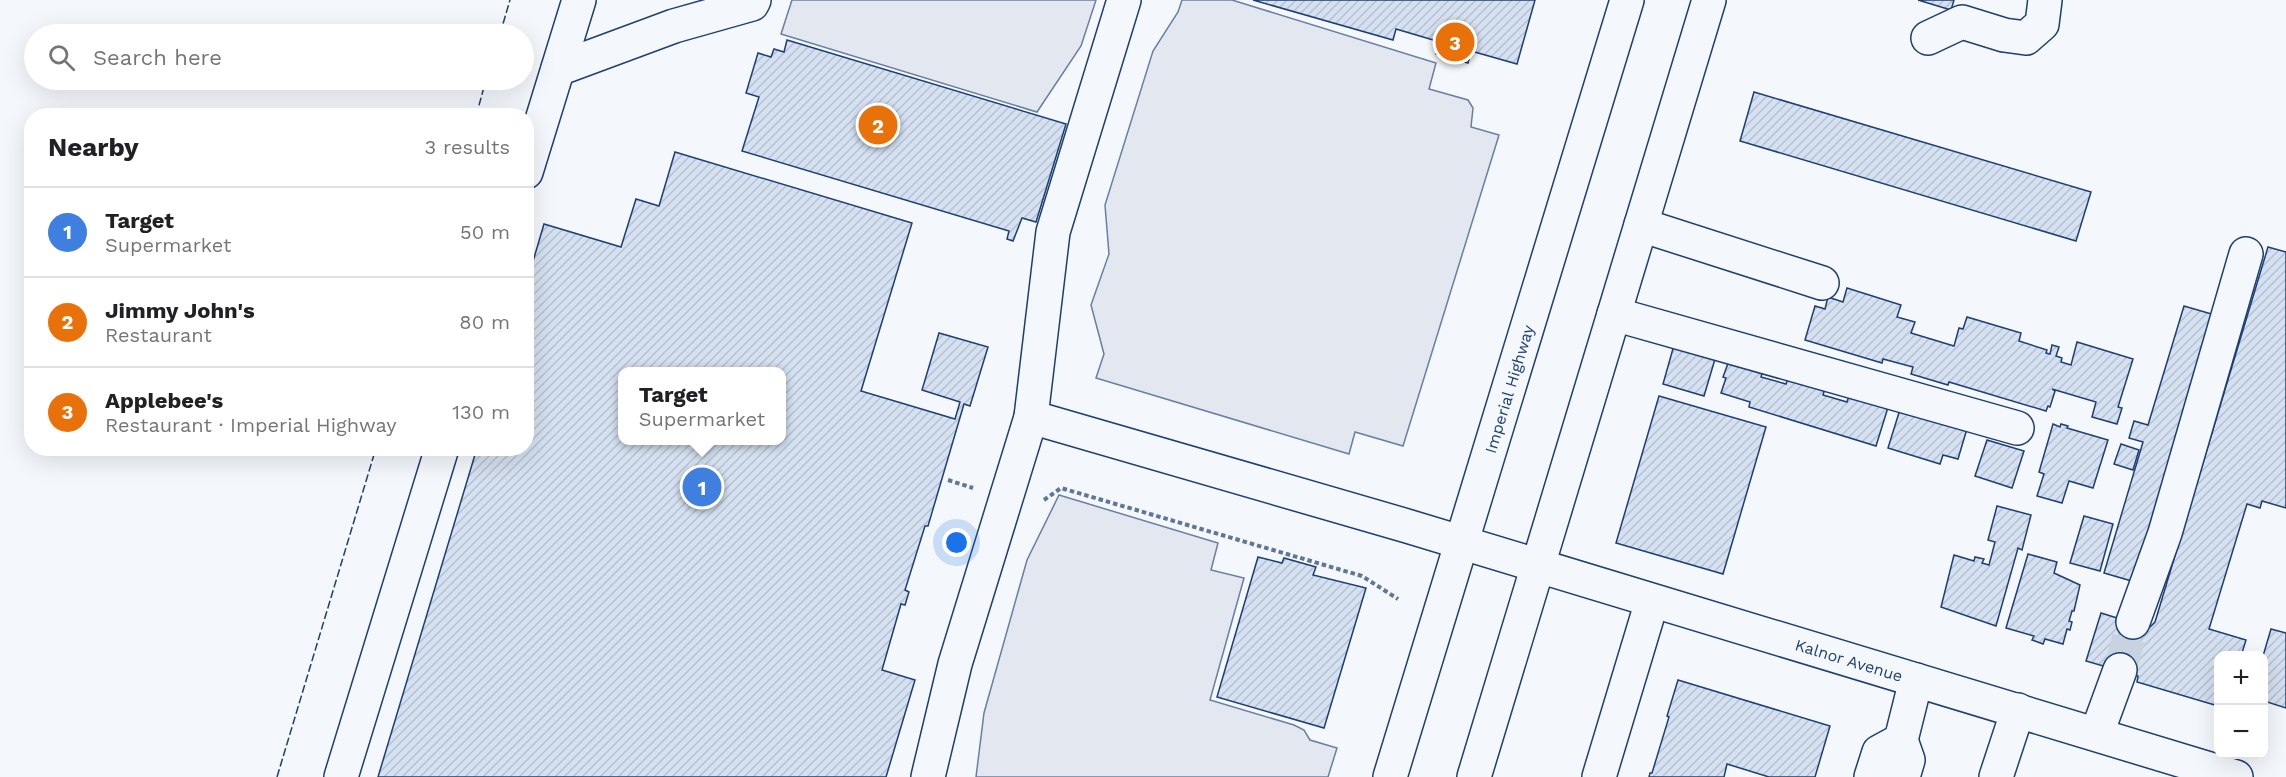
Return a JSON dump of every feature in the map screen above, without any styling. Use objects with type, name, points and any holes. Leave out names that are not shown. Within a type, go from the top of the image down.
[{"type":"main road","points":[[534,146],[579,0]]},
{"type":"main road","points":[[558,69],[674,26],[752,4],[754,0]]},
{"type":"main road","points":[[928,777],[955,664],[1030,417],[1053,232],[1124,0]]},
{"type":"main road","name":"Imperial Highway","points":[[1390,777],[1627,0]]},
{"type":"main road","points":[[1474,777],[1709,0]]},
{"type":"main road","points":[[1928,38],[1962,22],[2004,35],[2026,38],[2042,24],[2045,0]]},
{"type":"main road","points":[[1641,225],[1822,284]]},
{"type":"main road","points":[[2133,622],[2165,533],[2246,254]]},
{"type":"main road","points":[[1614,314],[2017,428]]},
{"type":"main road","name":"Kalnor Avenue","points":[[1030,417],[1462,543],[2097,733],[2230,776]]},
{"type":"main road","points":[[341,777],[440,456]]},
{"type":"main road","points":[[1599,777],[1652,601]]},
{"type":"main road","points":[[2097,733],[2120,670]]},
{"type":"main road","points":[[1904,777],[1908,760],[1901,740],[1916,680]]},
{"type":"main road","points":[[1996,777],[2018,710]]},
{"type":"main road","points":[[1871,777],[1879,752],[1901,740]]},
{"type":"path","points":[[948,480],[1034,508],[1061,488],[1362,576],[1398,599]]},
{"type":"shaded area","points":[[792,0],[1096,0],[1081,46],[1037,112],[781,34]]},
{"type":"shaded area","points":[[1182,0],[1232,0],[1436,63],[1429,89],[1468,100],[1473,108],[1471,127],[1499,135],[1403,446],[1355,432],[1349,454],[1096,378],[1104,354],[1091,305],[1109,254],[1105,205],[1153,51],[1178,12]]},
{"type":"shaded area","points":[[1059,495],[1218,543],[1211,570],[1244,578],[1210,700],[1294,725],[1304,730],[1310,740],[1337,748],[1328,777],[976,777],[984,713],[1027,560]]},
{"type":"building","points":[[1253,0],[1535,0],[1517,64],[1471,51],[1468,63],[1436,54],[1440,42],[1396,29],[1393,40]]},
{"type":"building","points":[[1918,0],[1954,0],[1951,10]]},
{"type":"building","points":[[787,40],[1066,124],[1036,222],[1022,218],[1013,241],[1007,239],[1009,231],[742,151],[759,97],[746,93],[758,53],[771,57],[774,49],[784,52]]},
{"type":"building","points":[[1754,92],[2091,192],[2076,241],[1740,141]]},
{"type":"building","points":[[675,152],[912,223],[861,391],[955,419],[960,402],[922,390],[939,333],[988,347],[970,406],[964,404],[928,526],[925,526],[905,590],[909,592],[905,605],[901,604],[882,670],[915,680],[886,777],[378,777],[475,456],[534,456],[534,258],[544,224],[621,247],[636,199],[659,206]]},
{"type":"building","points":[[2268,247],[2286,252],[2286,508],[2262,501],[2260,508],[2247,504],[2209,629],[2246,640],[2243,651],[2214,651],[2214,705],[2137,682],[2138,676],[2086,661],[2101,613],[2149,628],[2155,622]]},
{"type":"building","points":[[1847,288],[1901,305],[1897,317],[1915,322],[1911,333],[1954,346],[1959,328],[1963,329],[1967,317],[2021,333],[2019,341],[2047,350],[2046,353],[2050,354],[2052,345],[2059,347],[2056,356],[2062,358],[2061,362],[2071,365],[2077,342],[2133,359],[2118,407],[2122,408],[2117,424],[2092,417],[2096,402],[2052,389],[2055,391],[2050,407],[2048,406],[2046,411],[1949,382],[1948,385],[1911,374],[1913,367],[1883,359],[1882,363],[1805,340],[1815,306],[1825,309],[1828,297],[1843,302]]},
{"type":"building","points":[[2184,306],[2215,315],[2135,582],[2104,573],[2143,442],[2129,438],[2134,421],[2148,425]]},
{"type":"building","points":[[1676,338],[1718,349],[1704,396],[1663,384]]},
{"type":"building","points":[[1734,347],[1767,357],[1761,377],[1786,384],[1791,370],[1827,382],[1823,395],[1847,402],[1851,389],[1890,401],[1876,446],[1749,407],[1750,402],[1721,393],[1726,378],[1723,377]]},
{"type":"building","points":[[1659,396],[1766,427],[1723,574],[1616,543]]},
{"type":"building","points":[[1902,403],[1969,422],[1958,459],[1943,455],[1940,464],[1888,448]]},
{"type":"building","points":[[2053,424],[2060,427],[2061,424],[2068,426],[2067,428],[2108,440],[2093,488],[2069,481],[2062,503],[2037,496],[2044,474],[2039,472]]},
{"type":"building","points":[[1987,440],[2024,451],[2012,488],[1975,476]]},
{"type":"building","points":[[2121,444],[2139,450],[2133,470],[2114,464]]},
{"type":"building","points":[[1997,506],[2031,515],[2022,550],[2018,548],[1996,626],[1941,607],[1954,555],[1974,561],[1975,557],[1984,559],[1982,563],[1989,565],[1995,542],[1988,540]]},
{"type":"building","points":[[2084,516],[2113,524],[2100,571],[2070,563]]},
{"type":"building","points":[[2028,554],[2057,562],[2054,573],[2080,585],[2074,611],[2069,621],[2072,622],[2070,630],[2067,629],[2063,644],[2045,639],[2043,644],[2032,640],[2034,636],[2006,628]]},
{"type":"building","points":[[1258,557],[1282,563],[1284,558],[1316,567],[1313,575],[1366,588],[1324,728],[1217,697]]},
{"type":"building","points":[[2271,629],[2286,633],[2286,708],[2268,702],[2268,651],[2264,651]]},
{"type":"building","points":[[1678,680],[1830,726],[1815,777],[1769,777],[1727,764],[1724,777],[1649,777],[1669,717],[1667,716]]},
{"type":"tunnel","points":[[2120,670],[2133,622]]},
{"type":"fence","points":[[503,24],[510,0]]},
{"type":"fence","points":[[478,108],[483,90]]},
{"type":"fence","points":[[277,777],[374,456]]},
{"type":"place","name":"Applebee's","points":[[1455,42]]},
{"type":"place","name":"Jimmy John's","points":[[878,125]]},
{"type":"place","name":"Target","points":[[702,487]]}]
